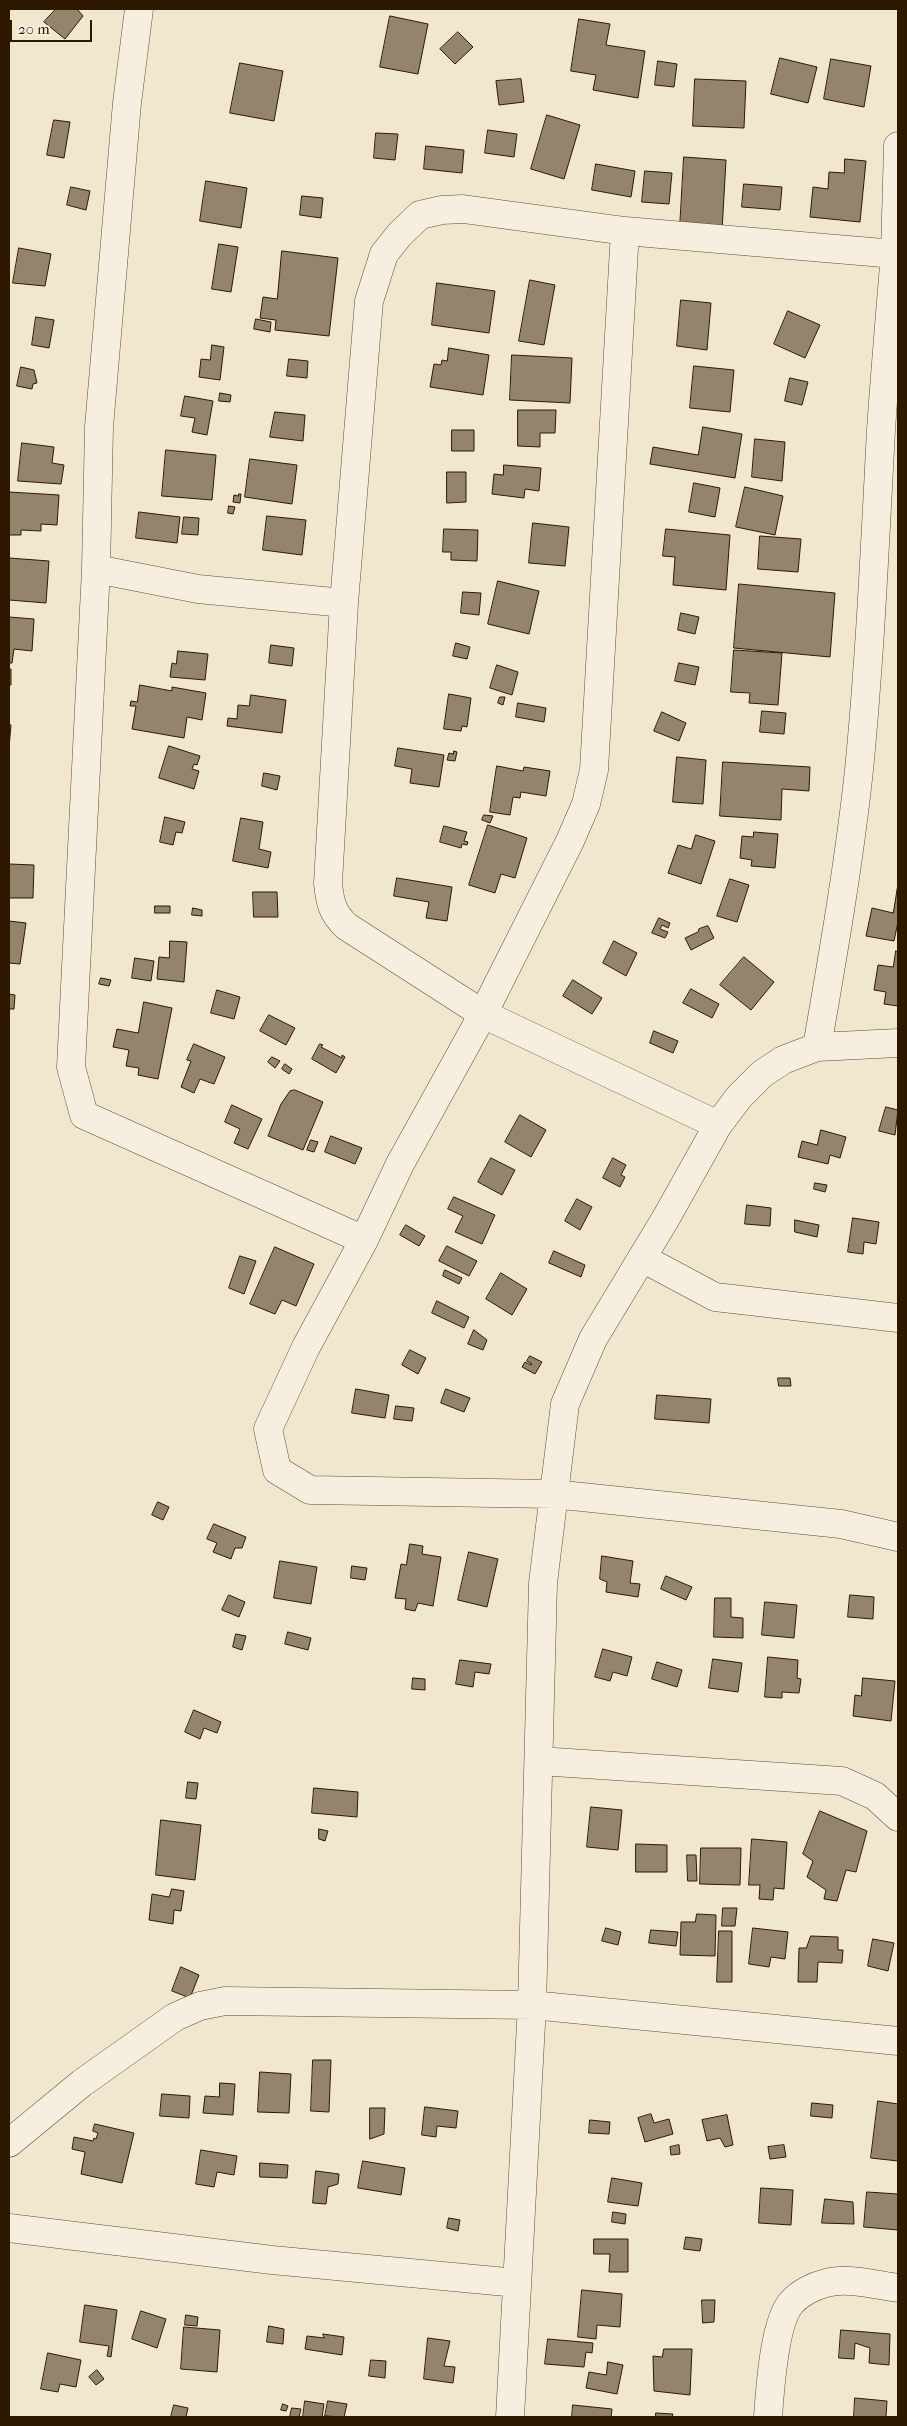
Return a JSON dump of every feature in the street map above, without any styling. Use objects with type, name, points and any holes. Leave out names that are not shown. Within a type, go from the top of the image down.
[{"type":"street","points":[[139,9],[127,103],[99,427],[96,569],[71,1067],[84,1115],[364,1240]]},
{"type":"street","points":[[817,1047],[834,953],[858,772],[888,515],[881,430],[896,254],[898,146]]},
{"type":"street","points":[[718,1125],[483,1014],[346,926],[335,915],[329,900],[329,853],[344,603],[369,301],[384,254],[400,234],[420,215],[442,210],[463,209],[508,214],[625,231],[896,254]]},
{"type":"street","points":[[625,231],[594,770],[586,804],[570,841],[483,1014],[400,1164],[364,1240],[306,1348],[268,1429],[277,1470],[310,1490],[553,1494],[841,1524],[898,1537]]},
{"type":"street","points":[[96,569],[198,589],[344,603]]},
{"type":"street","points":[[510,2417],[532,2005],[544,1583],[565,1404],[593,1339],[718,1125],[739,1097],[762,1074],[783,1060],[817,1047],[898,1044]]},
{"type":"street","points":[[642,1258],[715,1296],[898,1318]]},
{"type":"street","points":[[539,1761],[842,1781],[875,1796],[898,1817]]},
{"type":"street","points":[[9,2143],[82,2083],[175,2017],[200,2006],[225,2001],[532,2005],[898,2042]]},
{"type":"street","points":[[9,2228],[272,2260],[517,2282]]},
{"type":"street","points":[[768,2417],[772,2372],[783,2316],[792,2302],[806,2291],[826,2283],[850,2282],[898,2288]]},
{"type":"building","points":[[56,9],[77,9],[83,16],[65,39],[44,22]]},
{"type":"building","points":[[390,16],[428,24],[418,74],[380,67]]},
{"type":"building","points":[[579,19],[610,24],[606,45],[645,51],[638,98],[593,90],[596,75],[571,71]]},
{"type":"building","points":[[458,32],[473,47],[455,64],[440,49]]},
{"type":"building","points":[[780,58],[817,67],[808,103],[771,94]]},
{"type":"building","points":[[831,59],[871,66],[864,107],[824,99]]},
{"type":"building","points":[[658,61],[677,64],[674,87],[655,85]]},
{"type":"building","points":[[240,63],[283,71],[274,121],[230,113]]},
{"type":"building","points":[[521,79],[524,102],[499,105],[496,81]]},
{"type":"building","points":[[695,79],[746,81],[744,128],[693,126]]},
{"type":"building","points":[[547,115],[580,125],[564,179],[531,169]]},
{"type":"building","points":[[54,120],[70,122],[64,158],[47,155]]},
{"type":"building","points":[[488,130],[517,134],[514,157],[485,153]]},
{"type":"building","points":[[376,133],[398,134],[395,160],[374,158]]},
{"type":"building","points":[[426,146],[464,150],[462,173],[424,169]]},
{"type":"building","points":[[684,157],[726,160],[722,231],[680,228]]},
{"type":"building","points":[[845,159],[866,161],[860,222],[810,217],[813,187],[828,189],[829,172],[844,173]]},
{"type":"building","points":[[596,164],[635,171],[631,197],[592,190]]},
{"type":"building","points":[[645,171],[672,173],[669,204],[642,202]]},
{"type":"building","points":[[206,181],[247,188],[241,228],[200,221]]},
{"type":"building","points":[[744,184],[782,187],[780,210],[742,207]]},
{"type":"building","points":[[71,187],[90,191],[86,210],[67,205]]},
{"type":"building","points":[[302,196],[323,198],[321,218],[300,215]]},
{"type":"building","points":[[219,244],[238,247],[231,292],[212,289]]},
{"type":"building","points":[[19,248],[51,254],[45,286],[13,283]]},
{"type":"building","points":[[282,251],[338,258],[329,336],[275,330],[276,320],[260,318],[263,297],[277,299]]},
{"type":"building","points":[[530,280],[555,285],[544,345],[519,341]]},
{"type":"building","points":[[437,283],[495,291],[489,333],[432,325]]},
{"type":"building","points":[[681,300],[711,303],[707,350],[677,346]]},
{"type":"building","points":[[788,311],[820,325],[805,358],[774,344]]},
{"type":"building","points":[[36,317],[54,320],[49,348],[32,345]]},
{"type":"building","points":[[256,319],[271,322],[270,332],[254,329]]},
{"type":"building","points":[[212,345],[224,347],[220,380],[199,377],[201,359],[210,360]]},
{"type":"building","points":[[449,348],[489,355],[483,395],[430,387],[434,364],[441,365],[442,360],[447,361]]},
{"type":"building","points":[[512,355],[572,358],[570,403],[510,400]]},
{"type":"building","points":[[289,359],[308,361],[307,378],[287,376]]},
{"type":"building","points":[[694,366],[734,370],[730,412],[690,408]]},
{"type":"building","points":[[21,367],[34,370],[37,383],[33,384],[32,389],[17,386]]},
{"type":"building","points":[[790,378],[808,382],[802,405],[785,401]]},
{"type":"building","points":[[220,393],[231,395],[230,402],[219,401]]},
{"type":"building","points":[[185,396],[213,401],[207,435],[192,432],[195,418],[181,416]]},
{"type":"building","points":[[518,410],[556,410],[555,433],[540,433],[540,447],[518,446]]},
{"type":"building","points":[[275,412],[305,415],[303,441],[270,437]]},
{"type":"building","points":[[703,427],[742,434],[735,478],[650,464],[653,447],[698,455]]},
{"type":"building","points":[[452,430],[474,430],[474,451],[452,451]]},
{"type":"building","points":[[755,439],[785,442],[782,481],[752,477]]},
{"type":"building","points":[[22,443],[54,447],[52,463],[64,465],[61,484],[18,481]]},
{"type":"building","points":[[166,450],[216,455],[212,500],[162,496]]},
{"type":"building","points":[[250,459],[297,465],[292,504],[245,497]]},
{"type":"building","points":[[504,465],[541,468],[539,491],[525,489],[524,498],[492,494],[494,474],[503,475]]},
{"type":"building","points":[[447,472],[466,472],[466,502],[447,503]]},
{"type":"building","points":[[694,483],[720,488],[715,517],[689,512]]},
{"type":"building","points":[[745,487],[783,496],[775,535],[736,527]]},
{"type":"building","points":[[9,492],[59,495],[57,525],[41,524],[41,531],[21,530],[21,535],[9,535]]},
{"type":"building","points":[[241,494],[240,503],[233,502],[234,495],[238,496]]},
{"type":"building","points":[[229,506],[235,507],[233,514],[228,513]]},
{"type":"building","points":[[139,512],[180,517],[177,543],[136,538]]},
{"type":"building","points":[[267,516],[306,520],[302,555],[263,550]]},
{"type":"building","points":[[184,517],[199,518],[198,535],[182,534]]},
{"type":"building","points":[[533,523],[569,527],[565,566],[529,563]]},
{"type":"building","points":[[444,529],[478,530],[477,561],[451,560],[451,552],[443,552]]},
{"type":"building","points":[[666,529],[730,535],[726,590],[673,585],[675,557],[663,556]]},
{"type":"building","points":[[760,536],[801,539],[798,572],[758,569]]},
{"type":"building","points":[[9,558],[49,561],[46,603],[9,600]]},
{"type":"building","points":[[498,581],[539,591],[529,634],[488,624]]},
{"type":"building","points":[[739,584],[835,593],[830,657],[734,648]]},
{"type":"building","points":[[463,592],[481,593],[479,615],[461,613]]},
{"type":"building","points":[[681,613],[699,617],[695,634],[678,630]]},
{"type":"building","points":[[9,617],[34,619],[32,651],[14,649],[12,663],[9,663]]},
{"type":"building","points":[[456,643],[470,647],[467,659],[453,656]]},
{"type":"building","points":[[271,645],[294,648],[292,666],[269,663]]},
{"type":"building","points":[[734,650],[782,653],[778,705],[749,703],[750,693],[731,692]]},
{"type":"building","points":[[178,651],[208,654],[205,680],[170,677],[172,663],[176,664]]},
{"type":"building","points":[[679,663],[699,667],[695,685],[675,681]]},
{"type":"building","points":[[497,665],[518,672],[512,695],[490,688]]},
{"type":"building","points":[[9,669],[11,669],[11,685],[9,685]]},
{"type":"building","points":[[140,685],[172,691],[172,687],[206,693],[202,720],[187,717],[184,738],[132,729],[136,706],[130,706],[131,701],[137,702]]},
{"type":"building","points":[[449,694],[471,698],[467,727],[462,726],[461,731],[444,729]]},
{"type":"building","points":[[251,695],[286,700],[282,733],[227,726],[228,718],[237,719],[238,705],[249,706]]},
{"type":"building","points":[[500,697],[505,697],[503,705],[498,703]]},
{"type":"building","points":[[518,703],[546,708],[544,722],[516,717]]},
{"type":"building","points":[[762,711],[786,713],[784,734],[760,732]]},
{"type":"building","points":[[662,712],[686,723],[679,741],[654,731]]},
{"type":"building","points":[[9,724],[11,725],[9,748]]},
{"type":"building","points":[[169,746],[200,756],[197,765],[194,764],[192,769],[199,771],[194,789],[159,778]]},
{"type":"building","points":[[398,748],[444,755],[439,787],[410,783],[412,769],[395,766]]},
{"type":"building","points":[[454,751],[457,752],[455,761],[447,760],[449,753],[453,754]]},
{"type":"building","points":[[677,757],[706,760],[703,804],[673,802]]},
{"type":"building","points":[[723,762],[810,767],[809,791],[782,789],[781,820],[720,816]]},
{"type":"building","points":[[497,766],[523,771],[524,767],[550,771],[546,796],[521,792],[520,798],[513,797],[510,815],[490,812]]},
{"type":"building","points":[[264,773],[280,776],[277,790],[262,786]]},
{"type":"building","points":[[484,815],[493,816],[490,823],[482,820]]},
{"type":"building","points":[[165,817],[185,822],[182,833],[176,832],[173,845],[160,842]]},
{"type":"building","points":[[241,818],[263,822],[259,849],[271,852],[268,868],[233,861]]},
{"type":"building","points":[[488,825],[527,838],[515,878],[501,874],[495,893],[469,885]]},
{"type":"building","points":[[444,826],[467,832],[464,841],[468,842],[467,845],[462,844],[461,848],[440,842]]},
{"type":"building","points":[[754,832],[778,834],[775,868],[751,866],[752,860],[740,858],[742,836],[753,837]]},
{"type":"building","points":[[696,835],[715,841],[701,884],[668,873],[678,845],[691,849]]},
{"type":"building","points":[[9,864],[34,865],[33,898],[9,898]]},
{"type":"building","points":[[397,878],[452,887],[447,921],[426,918],[429,902],[394,896]]},
{"type":"building","points":[[730,879],[749,885],[737,922],[717,916]]},
{"type":"building","points":[[898,884],[898,922],[894,941],[866,936],[872,908],[893,913]]},
{"type":"building","points":[[253,892],[277,892],[278,917],[254,917]]},
{"type":"building","points":[[155,906],[170,906],[170,913],[155,913]]},
{"type":"building","points":[[193,908],[202,910],[202,916],[192,915]]},
{"type":"building","points":[[659,918],[670,923],[668,928],[662,925],[660,929],[668,932],[665,938],[652,933]]},
{"type":"building","points":[[9,921],[26,923],[20,964],[9,963]]},
{"type":"building","points":[[708,926],[714,938],[691,950],[685,938],[698,932],[699,929]]},
{"type":"building","points":[[170,941],[187,942],[184,982],[157,979],[159,957],[169,958]]},
{"type":"building","points":[[614,941],[637,953],[626,976],[603,963]]},
{"type":"building","points":[[896,951],[898,952],[898,1006],[884,1004],[886,992],[874,990],[878,965],[893,967]]},
{"type":"building","points":[[744,957],[774,982],[751,1010],[720,985]]},
{"type":"building","points":[[135,958],[154,961],[151,981],[132,978]]},
{"type":"building","points":[[101,978],[111,980],[109,986],[99,984]]},
{"type":"building","points":[[573,980],[602,998],[592,1014],[563,996]]},
{"type":"building","points":[[691,989],[719,1004],[712,1018],[683,1003]]},
{"type":"building","points":[[217,990],[240,997],[234,1019],[211,1013]]},
{"type":"building","points":[[9,994],[15,995],[14,1009],[9,1009]]},
{"type":"building","points":[[144,1002],[172,1008],[158,1079],[138,1075],[139,1068],[126,1066],[129,1050],[113,1047],[117,1029],[138,1033]]},
{"type":"building","points":[[269,1015],[295,1028],[286,1045],[260,1031]]},
{"type":"building","points":[[654,1031],[678,1041],[673,1053],[650,1043]]},
{"type":"building","points":[[194,1044],[225,1057],[214,1084],[200,1079],[194,1093],[181,1087],[191,1061],[187,1060]]},
{"type":"building","points":[[320,1044],[323,1045],[321,1047],[342,1058],[342,1055],[345,1057],[336,1073],[312,1059]]},
{"type":"building","points":[[272,1057],[280,1061],[275,1068],[268,1062]]},
{"type":"building","points":[[285,1064],[292,1069],[289,1074],[282,1069]]},
{"type":"building","points":[[295,1090],[323,1102],[303,1150],[268,1136],[281,1104],[290,1091]]},
{"type":"building","points":[[232,1105],[262,1119],[248,1149],[234,1143],[240,1129],[225,1122]]},
{"type":"building","points":[[886,1107],[898,1110],[895,1135],[879,1131]]},
{"type":"building","points":[[520,1115],[546,1130],[531,1157],[505,1142]]},
{"type":"building","points":[[821,1130],[846,1137],[840,1158],[830,1155],[828,1164],[798,1157],[802,1141],[817,1145]]},
{"type":"building","points":[[331,1136],[362,1148],[355,1164],[325,1152]]},
{"type":"building","points":[[311,1140],[318,1142],[314,1152],[307,1150]]},
{"type":"building","points":[[491,1158],[515,1170],[502,1195],[478,1182]]},
{"type":"building","points":[[613,1158],[626,1165],[621,1175],[625,1177],[620,1187],[603,1178]]},
{"type":"building","points":[[815,1183],[827,1185],[825,1192],[814,1189]]},
{"type":"building","points":[[454,1197],[495,1215],[482,1244],[455,1232],[463,1216],[448,1209]]},
{"type":"building","points":[[577,1199],[592,1207],[580,1230],[565,1221]]},
{"type":"building","points":[[747,1205],[771,1208],[770,1226],[745,1224]]},
{"type":"building","points":[[853,1218],[879,1222],[876,1244],[864,1242],[863,1254],[848,1252]]},
{"type":"building","points":[[795,1220],[819,1225],[817,1237],[795,1232]]},
{"type":"building","points":[[406,1225],[425,1236],[419,1246],[400,1235]]},
{"type":"building","points":[[447,1246],[477,1261],[469,1276],[439,1261]]},
{"type":"building","points":[[275,1247],[314,1264],[296,1306],[282,1300],[275,1314],[250,1304]]},
{"type":"building","points":[[554,1251],[585,1265],[581,1277],[549,1263]]},
{"type":"building","points":[[240,1256],[256,1261],[244,1294],[229,1288]]},
{"type":"building","points":[[445,1270],[462,1278],[459,1284],[443,1276]]},
{"type":"building","points":[[501,1273],[527,1289],[512,1315],[486,1299]]},
{"type":"building","points":[[437,1301],[469,1317],[464,1328],[432,1313]]},
{"type":"building","points":[[474,1330],[487,1340],[483,1350],[468,1344]]},
{"type":"building","points":[[410,1350],[426,1358],[418,1374],[402,1365]]},
{"type":"building","points":[[530,1356],[542,1362],[535,1374],[522,1367],[525,1362],[532,1364],[527,1361]]},
{"type":"building","points":[[778,1378],[790,1378],[791,1386],[779,1386]]},
{"type":"building","points":[[356,1389],[389,1395],[385,1418],[352,1413]]},
{"type":"building","points":[[446,1389],[470,1398],[464,1412],[441,1403]]},
{"type":"building","points":[[657,1395],[711,1399],[709,1423],[655,1419]]},
{"type":"building","points":[[396,1406],[414,1408],[412,1421],[394,1419]]},
{"type":"building","points":[[158,1502],[169,1507],[163,1520],[152,1515]]},
{"type":"building","points":[[214,1524],[246,1537],[242,1548],[235,1548],[231,1559],[213,1552],[217,1543],[207,1539]]},
{"type":"building","points":[[410,1544],[423,1546],[422,1554],[441,1557],[433,1606],[418,1603],[415,1611],[405,1609],[406,1599],[395,1598],[401,1564],[406,1565]]},
{"type":"building","points":[[469,1552],[498,1559],[487,1607],[458,1600]]},
{"type":"building","points":[[602,1556],[633,1561],[630,1583],[640,1584],[638,1597],[606,1592],[607,1582],[600,1579]]},
{"type":"building","points":[[280,1561],[317,1567],[311,1604],[274,1598]]},
{"type":"building","points":[[352,1566],[367,1568],[365,1580],[351,1578]]},
{"type":"building","points":[[666,1576],[692,1587],[686,1600],[661,1589]]},
{"type":"building","points":[[229,1595],[245,1602],[239,1617],[222,1610]]},
{"type":"building","points":[[850,1595],[874,1597],[873,1619],[848,1617]]},
{"type":"building","points":[[715,1598],[731,1598],[731,1617],[743,1618],[743,1638],[714,1637]]},
{"type":"building","points":[[765,1602],[797,1605],[794,1638],[762,1635]]},
{"type":"building","points":[[288,1632],[311,1638],[308,1650],[285,1644]]},
{"type":"building","points":[[236,1634],[246,1636],[242,1650],[233,1647]]},
{"type":"building","points":[[603,1649],[632,1657],[627,1676],[613,1672],[610,1681],[595,1677]]},
{"type":"building","points":[[768,1657],[798,1660],[797,1678],[801,1679],[799,1693],[782,1692],[782,1698],[765,1697]]},
{"type":"building","points":[[713,1659],[742,1663],[738,1692],[709,1688]]},
{"type":"building","points":[[460,1660],[491,1664],[489,1674],[475,1672],[473,1687],[456,1684]]},
{"type":"building","points":[[657,1662],[682,1670],[677,1687],[652,1679]]},
{"type":"building","points":[[413,1678],[425,1679],[425,1690],[412,1689]]},
{"type":"building","points":[[863,1678],[895,1681],[891,1721],[853,1716],[855,1695],[861,1696]]},
{"type":"building","points":[[194,1710],[221,1722],[217,1733],[204,1728],[200,1739],[185,1732]]},
{"type":"building","points":[[188,1782],[198,1783],[196,1799],[186,1798]]},
{"type":"building","points":[[314,1788],[358,1792],[357,1817],[312,1813]]},
{"type":"building","points":[[591,1807],[622,1810],[618,1850],[587,1847]]},
{"type":"building","points":[[820,1811],[867,1831],[856,1872],[846,1870],[837,1901],[824,1899],[826,1890],[807,1877],[813,1861],[803,1854]]},
{"type":"building","points":[[161,1820],[201,1825],[195,1880],[156,1875]]},
{"type":"building","points":[[319,1829],[328,1831],[325,1841],[319,1839]]},
{"type":"building","points":[[752,1839],[787,1842],[784,1889],[774,1888],[773,1900],[759,1899],[760,1885],[749,1885]]},
{"type":"building","points":[[636,1844],[667,1845],[667,1872],[636,1872]]},
{"type":"building","points":[[701,1848],[741,1848],[740,1885],[700,1884]]},
{"type":"building","points":[[687,1855],[696,1855],[697,1881],[688,1881]]},
{"type":"building","points":[[172,1889],[184,1891],[181,1911],[174,1910],[173,1924],[149,1920],[152,1894],[169,1897]]},
{"type":"building","points":[[723,1908],[737,1908],[735,1926],[722,1926]]},
{"type":"building","points":[[697,1914],[716,1915],[715,1956],[680,1955],[681,1922],[695,1922]]},
{"type":"building","points":[[606,1928],[621,1932],[618,1945],[602,1941]]},
{"type":"building","points":[[753,1928],[788,1932],[785,1959],[771,1957],[769,1967],[749,1964]]},
{"type":"building","points":[[651,1930],[678,1932],[676,1946],[649,1943]]},
{"type":"building","points":[[719,1931],[732,1931],[732,1982],[717,1982]]},
{"type":"building","points":[[811,1936],[838,1937],[838,1950],[843,1950],[842,1963],[818,1962],[817,1982],[798,1982],[799,1948],[806,1948]]},
{"type":"building","points":[[873,1939],[894,1943],[888,1971],[868,1966]]},
{"type":"building","points":[[181,1967],[199,1975],[190,1998],[172,1991]]},
{"type":"building","points":[[313,2060],[331,2060],[329,2112],[311,2111]]},
{"type":"building","points":[[260,2072],[291,2074],[289,2113],[258,2112]]},
{"type":"building","points":[[220,2083],[235,2084],[233,2115],[203,2113],[205,2096],[219,2097]]},
{"type":"building","points":[[162,2094],[190,2096],[189,2118],[160,2116]]},
{"type":"building","points":[[878,2101],[898,2104],[898,2161],[871,2158]]},
{"type":"building","points":[[812,2103],[833,2105],[832,2118],[811,2116]]},
{"type":"building","points":[[425,2107],[458,2111],[456,2128],[437,2126],[436,2137],[422,2135]]},
{"type":"building","points":[[370,2108],[385,2108],[384,2134],[370,2139]]},
{"type":"building","points":[[651,2114],[654,2123],[669,2119],[673,2134],[645,2142],[638,2118]]},
{"type":"building","points":[[727,2115],[733,2145],[725,2147],[720,2138],[707,2141],[702,2120]]},
{"type":"building","points":[[590,2120],[610,2122],[609,2134],[589,2133]]},
{"type":"building","points":[[95,2124],[134,2133],[122,2183],[81,2174],[85,2152],[72,2149],[74,2137],[93,2141],[98,2133],[93,2131]]},
{"type":"building","points":[[679,2145],[680,2154],[671,2155],[670,2147]]},
{"type":"building","points":[[784,2145],[786,2157],[770,2159],[768,2147]]},
{"type":"building","points":[[201,2150],[237,2156],[234,2175],[217,2172],[214,2187],[196,2184]]},
{"type":"building","points":[[363,2161],[405,2168],[401,2195],[358,2188]]},
{"type":"building","points":[[260,2163],[288,2165],[287,2178],[260,2177]]},
{"type":"building","points":[[316,2171],[339,2174],[338,2184],[328,2187],[326,2204],[313,2203]]},
{"type":"building","points":[[612,2178],[642,2183],[638,2206],[608,2202]]},
{"type":"building","points":[[761,2188],[793,2190],[791,2225],[759,2223]]},
{"type":"building","points":[[867,2192],[898,2194],[898,2230],[864,2227]]},
{"type":"building","points":[[825,2199],[853,2202],[854,2224],[822,2223]]},
{"type":"building","points":[[613,2212],[626,2214],[625,2224],[612,2222]]},
{"type":"building","points":[[449,2218],[460,2220],[458,2231],[447,2228]]},
{"type":"building","points":[[686,2237],[702,2239],[700,2251],[684,2249]]},
{"type":"building","points":[[594,2239],[628,2239],[628,2272],[609,2272],[610,2254],[594,2254]]},
{"type":"building","points":[[582,2290],[622,2294],[620,2327],[597,2325],[596,2339],[578,2337]]},
{"type":"building","points":[[702,2300],[715,2300],[714,2322],[703,2323]]},
{"type":"building","points":[[85,2305],[117,2310],[111,2357],[107,2356],[109,2346],[80,2342]]},
{"type":"building","points":[[141,2311],[166,2319],[157,2348],[132,2339]]},
{"type":"building","points":[[186,2315],[198,2317],[197,2326],[185,2325]]},
{"type":"building","points":[[269,2326],[284,2329],[283,2344],[267,2342]]},
{"type":"building","points":[[184,2327],[220,2330],[217,2372],[181,2369]]},
{"type":"building","points":[[841,2330],[890,2334],[889,2365],[869,2363],[870,2348],[855,2343],[854,2359],[839,2358]]},
{"type":"building","points":[[323,2334],[344,2337],[342,2355],[305,2349],[307,2336],[324,2338]]},
{"type":"building","points":[[428,2338],[450,2341],[444,2366],[455,2367],[453,2383],[424,2379]]},
{"type":"building","points":[[548,2339],[593,2343],[592,2353],[586,2352],[584,2367],[545,2364]]},
{"type":"building","points":[[664,2349],[692,2349],[690,2395],[654,2391],[653,2356],[662,2357]]},
{"type":"building","points":[[48,2353],[81,2360],[76,2387],[60,2384],[58,2392],[41,2389]]},
{"type":"building","points":[[371,2360],[386,2361],[385,2378],[369,2376]]},
{"type":"building","points":[[608,2362],[623,2365],[617,2394],[586,2388],[589,2372],[606,2375]]},
{"type":"building","points":[[97,2370],[104,2379],[96,2385],[89,2377]]},
{"type":"building","points":[[855,2398],[887,2401],[886,2417],[854,2417]]},
{"type":"building","points":[[305,2401],[324,2404],[322,2417],[303,2417]]},
{"type":"building","points":[[328,2401],[347,2404],[344,2417],[325,2416]]},
{"type":"building","points":[[283,2404],[288,2406],[286,2411],[281,2410]]},
{"type":"building","points":[[174,2405],[188,2408],[186,2417],[171,2417]]},
{"type":"building","points":[[573,2405],[612,2409],[611,2417],[572,2417]]},
{"type":"building","points":[[292,2408],[301,2409],[299,2417],[290,2417]]},
{"type":"building","points":[[656,2413],[673,2414],[672,2417],[656,2417]]}]
